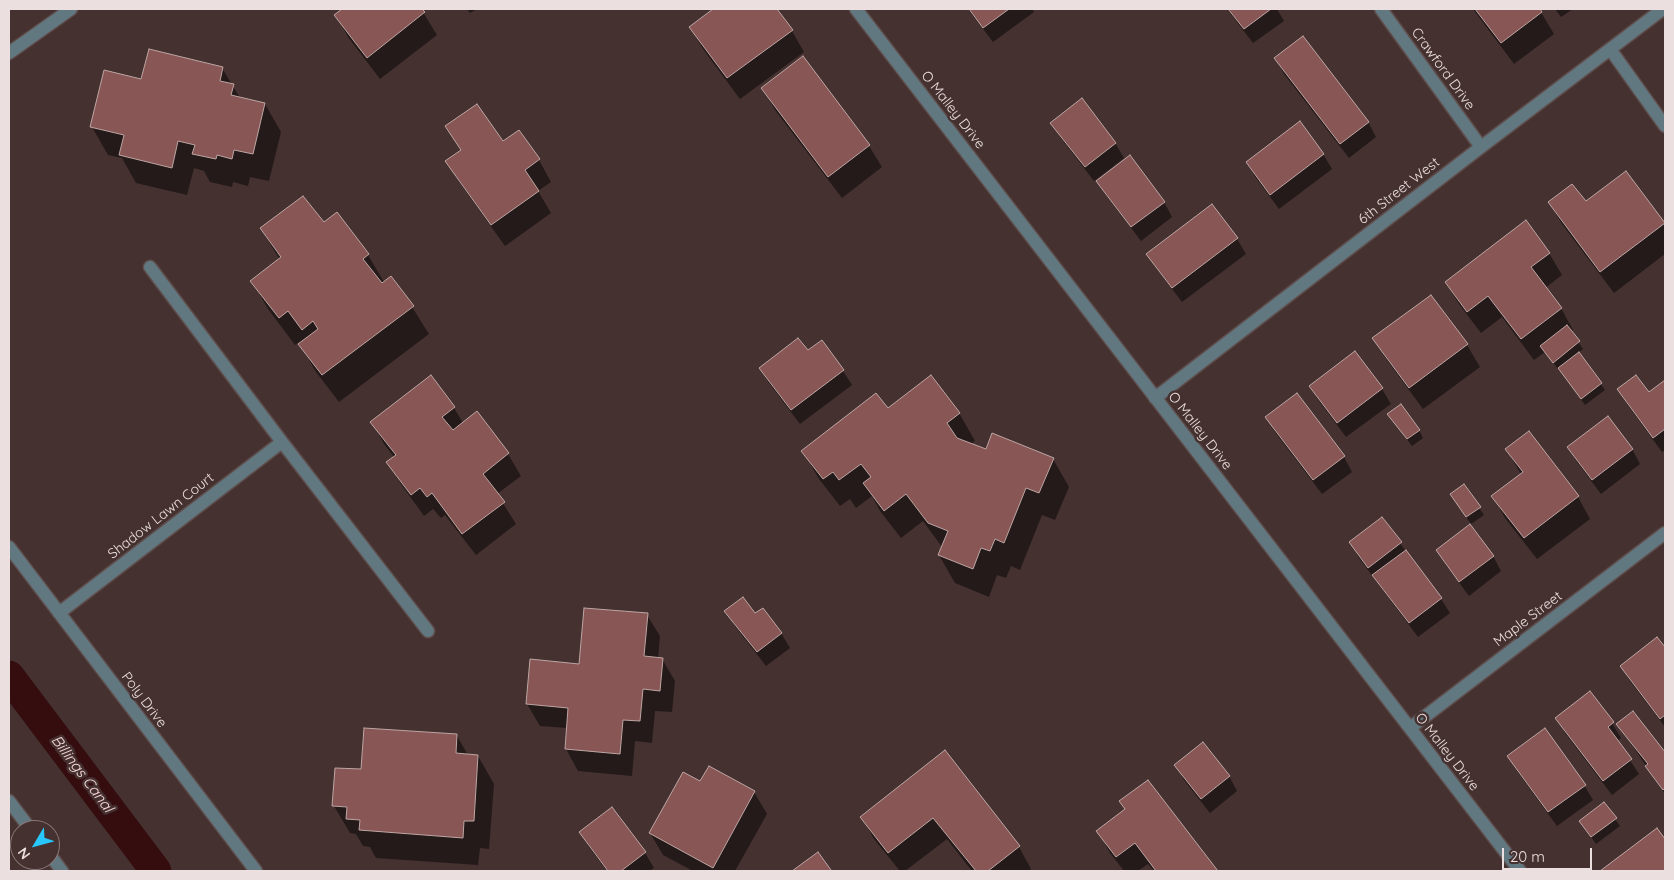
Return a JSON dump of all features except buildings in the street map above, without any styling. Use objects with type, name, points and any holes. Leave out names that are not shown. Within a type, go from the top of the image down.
[{"type":"street","points":[[9,53],[71,9]]},
{"type":"street","name":"Crawford Drive","points":[[1382,9],[1481,147]]},
{"type":"street","name":"6th Street West","points":[[1155,398],[1663,9]]},
{"type":"street","name":"O Malley Drive","points":[[860,10],[1155,398],[1520,871]]},
{"type":"street","points":[[1610,50],[1665,126]]},
{"type":"street","points":[[150,267],[428,631]]},
{"type":"street","name":"Shadow Lawn Court","points":[[59,613],[282,442]]},
{"type":"street","name":"Maple Street","points":[[1410,728],[1665,533]]},
{"type":"street","name":"Poly Drive","points":[[9,547],[256,871]]},
{"type":"street","points":[[9,801],[23,820]]},
{"type":"waterway","name":"Billings Canal","points":[[9,676],[156,871]]}]
